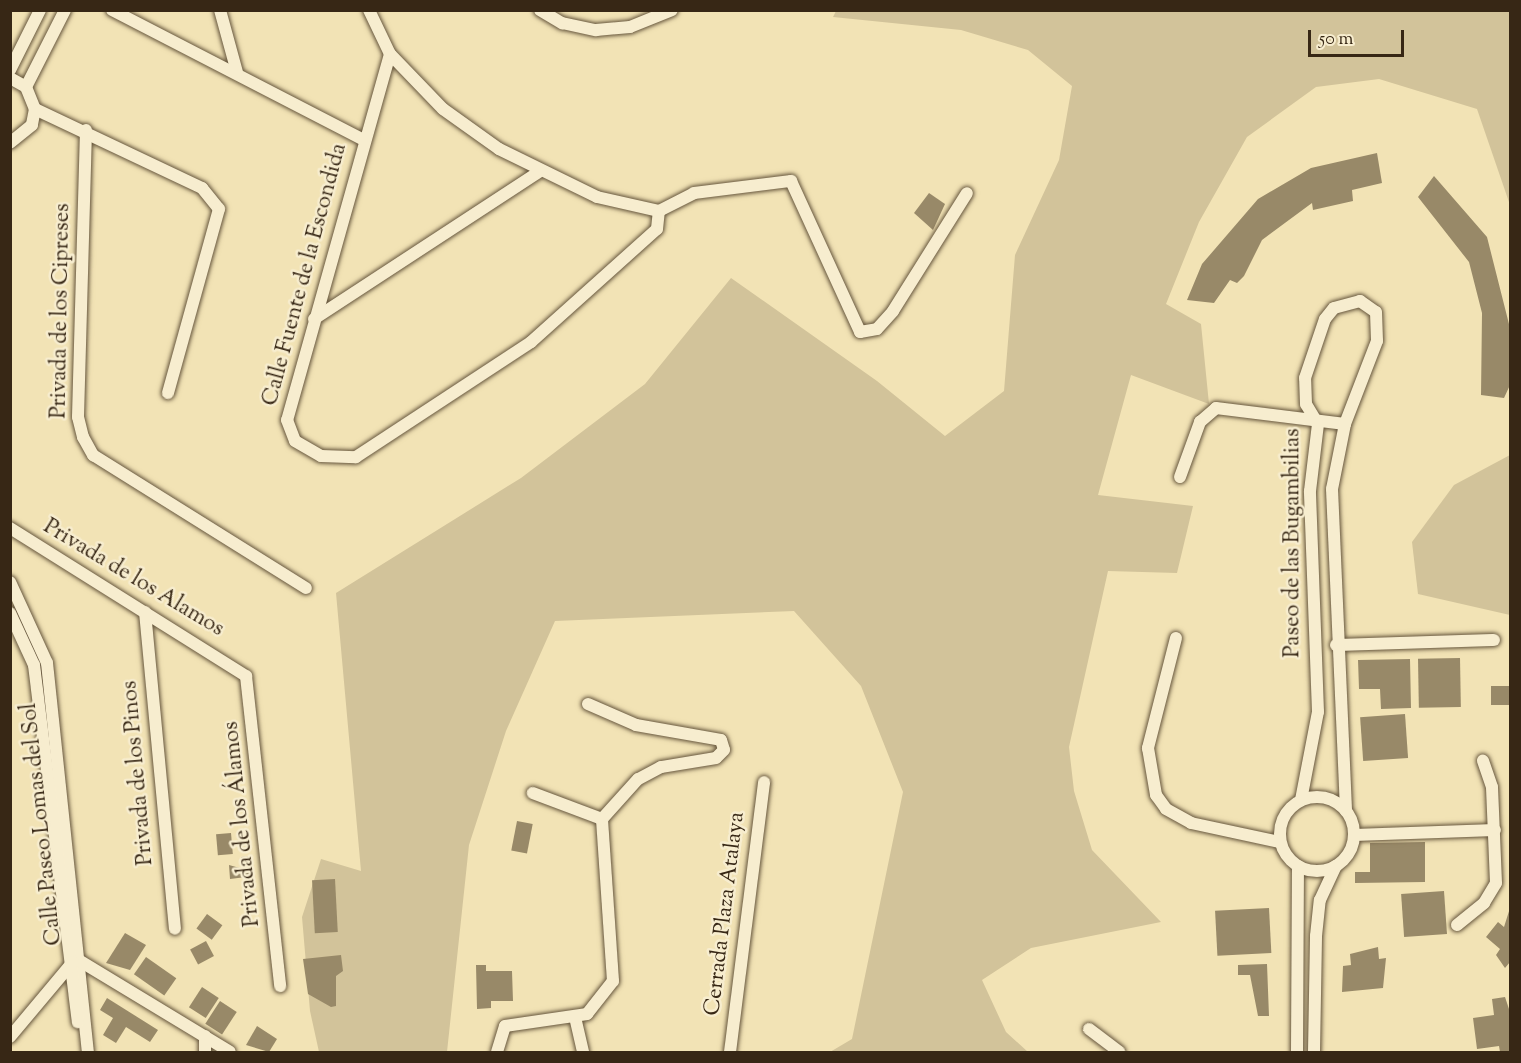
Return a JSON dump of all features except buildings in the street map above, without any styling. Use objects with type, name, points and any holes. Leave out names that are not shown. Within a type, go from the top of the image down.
[{"type":"street","points":[[10,70],[40,10]]},
{"type":"street","points":[[26,87],[65,10]]},
{"type":"street","points":[[112,10],[237,72],[364,140]]},
{"type":"street","points":[[220,10],[237,72]]},
{"type":"street","points":[[369,10],[390,54],[443,109],[540,171],[597,197],[659,211],[694,193],[790,181],[860,332],[877,329],[893,311],[967,194]]},
{"type":"street","points":[[540,10],[562,23],[596,30],[630,27],[672,10]]},
{"type":"street","name":"Calle Fuente de la Escondida","points":[[390,54],[314,319],[289,431],[295,441],[321,456],[356,457],[531,342],[657,229],[659,211]]},
{"type":"street","points":[[10,78],[26,87],[35,109],[32,125],[10,142]]},
{"type":"street","points":[[35,109],[86,130],[202,188],[219,209],[168,393]]},
{"type":"street","name":"Privada de los Cipreses","points":[[86,130],[78,417],[83,437],[93,455],[306,588]]},
{"type":"street","points":[[314,319],[540,171]]},
{"type":"street","name":"Paseo de las Bugambilias","points":[[1301,800],[1318,712],[1310,490],[1318,424],[1304,393],[1321,329],[1334,308],[1360,301],[1376,312],[1377,341],[1345,424],[1332,489],[1336,645],[1346,811]]},
{"type":"street","points":[[1180,477],[1200,423],[1216,408],[1318,424],[1345,424]]},
{"type":"street","name":"Privada de los Alamos","points":[[10,528],[234,665]]},
{"type":"street","name":"Calle Paseo Lomas del Sol","points":[[10,582],[46,663],[75,962]]},
{"type":"street","name":"Privada de los Pinos","points":[[145,612],[176,929]]},
{"type":"street","name":"Calle Paseo Lomas del Sol","points":[[10,614],[34,665],[75,962]]},
{"type":"street","points":[[1176,638],[1148,748],[1156,795],[1166,809],[1191,824],[1280,842],[1298,866],[1297,1053]]},
{"type":"street","points":[[1336,645],[1494,640]]},
{"type":"street","name":"Privada de los Álamos","points":[[234,665],[246,676],[251,693],[280,986]]},
{"type":"street","points":[[497,1053],[498,1040],[505,1026],[519,1022],[587,1014],[613,981],[602,819],[638,779],[661,767],[716,758],[724,750],[721,740],[636,725],[588,704]]},
{"type":"street","points":[[1457,925],[1484,903],[1496,883],[1492,787],[1483,761]]},
{"type":"street","name":"Cerrada Plaza Atalaya","points":[[730,1053],[764,782]]},
{"type":"street","points":[[533,794],[602,819]]},
{"type":"street","points":[[1280,842],[1283,818],[1301,800],[1325,798],[1346,811],[1354,835],[1336,865],[1320,900],[1316,936],[1314,1053]]},
{"type":"street","points":[[1354,835],[1495,830]]},
{"type":"street","points":[[1298,866],[1317,871],[1336,865]]},
{"type":"street","points":[[75,962],[205,1036],[230,1053]]},
{"type":"street","points":[[10,1037],[75,962]]},
{"type":"street","points":[[75,962],[81,1053]]},
{"type":"street","points":[[75,962],[88,1053]]},
{"type":"street","points":[[575,1017],[583,1053]]},
{"type":"street","points":[[1089,1029],[1119,1053]]},
{"type":"street","points":[[205,1036],[205,1053]]},
{"type":"shaded area","points":[[836,11],[1510,11],[1510,205],[1477,109],[1379,79],[1316,87],[1247,137],[1199,222],[1166,304],[1201,324],[1209,404],[1131,375],[1098,495],[1193,506],[1177,573],[1108,571],[1069,747],[1074,791],[1092,850],[1161,922],[1031,948],[982,980],[1006,1032],[1028,1052],[830,1052],[852,1039],[903,792],[861,686],[794,611],[555,621],[506,731],[469,845],[447,1052],[319,1052],[310,1011],[302,917],[321,859],[361,871],[336,593],[521,478],[645,384],[731,278],[877,381],[945,436],[1004,391],[1015,255],[1059,160],[1072,86],[1028,50],[961,30],[833,17]]},
{"type":"shaded area","points":[[1510,455],[1510,615],[1418,594],[1412,542],[1454,485]]}]
